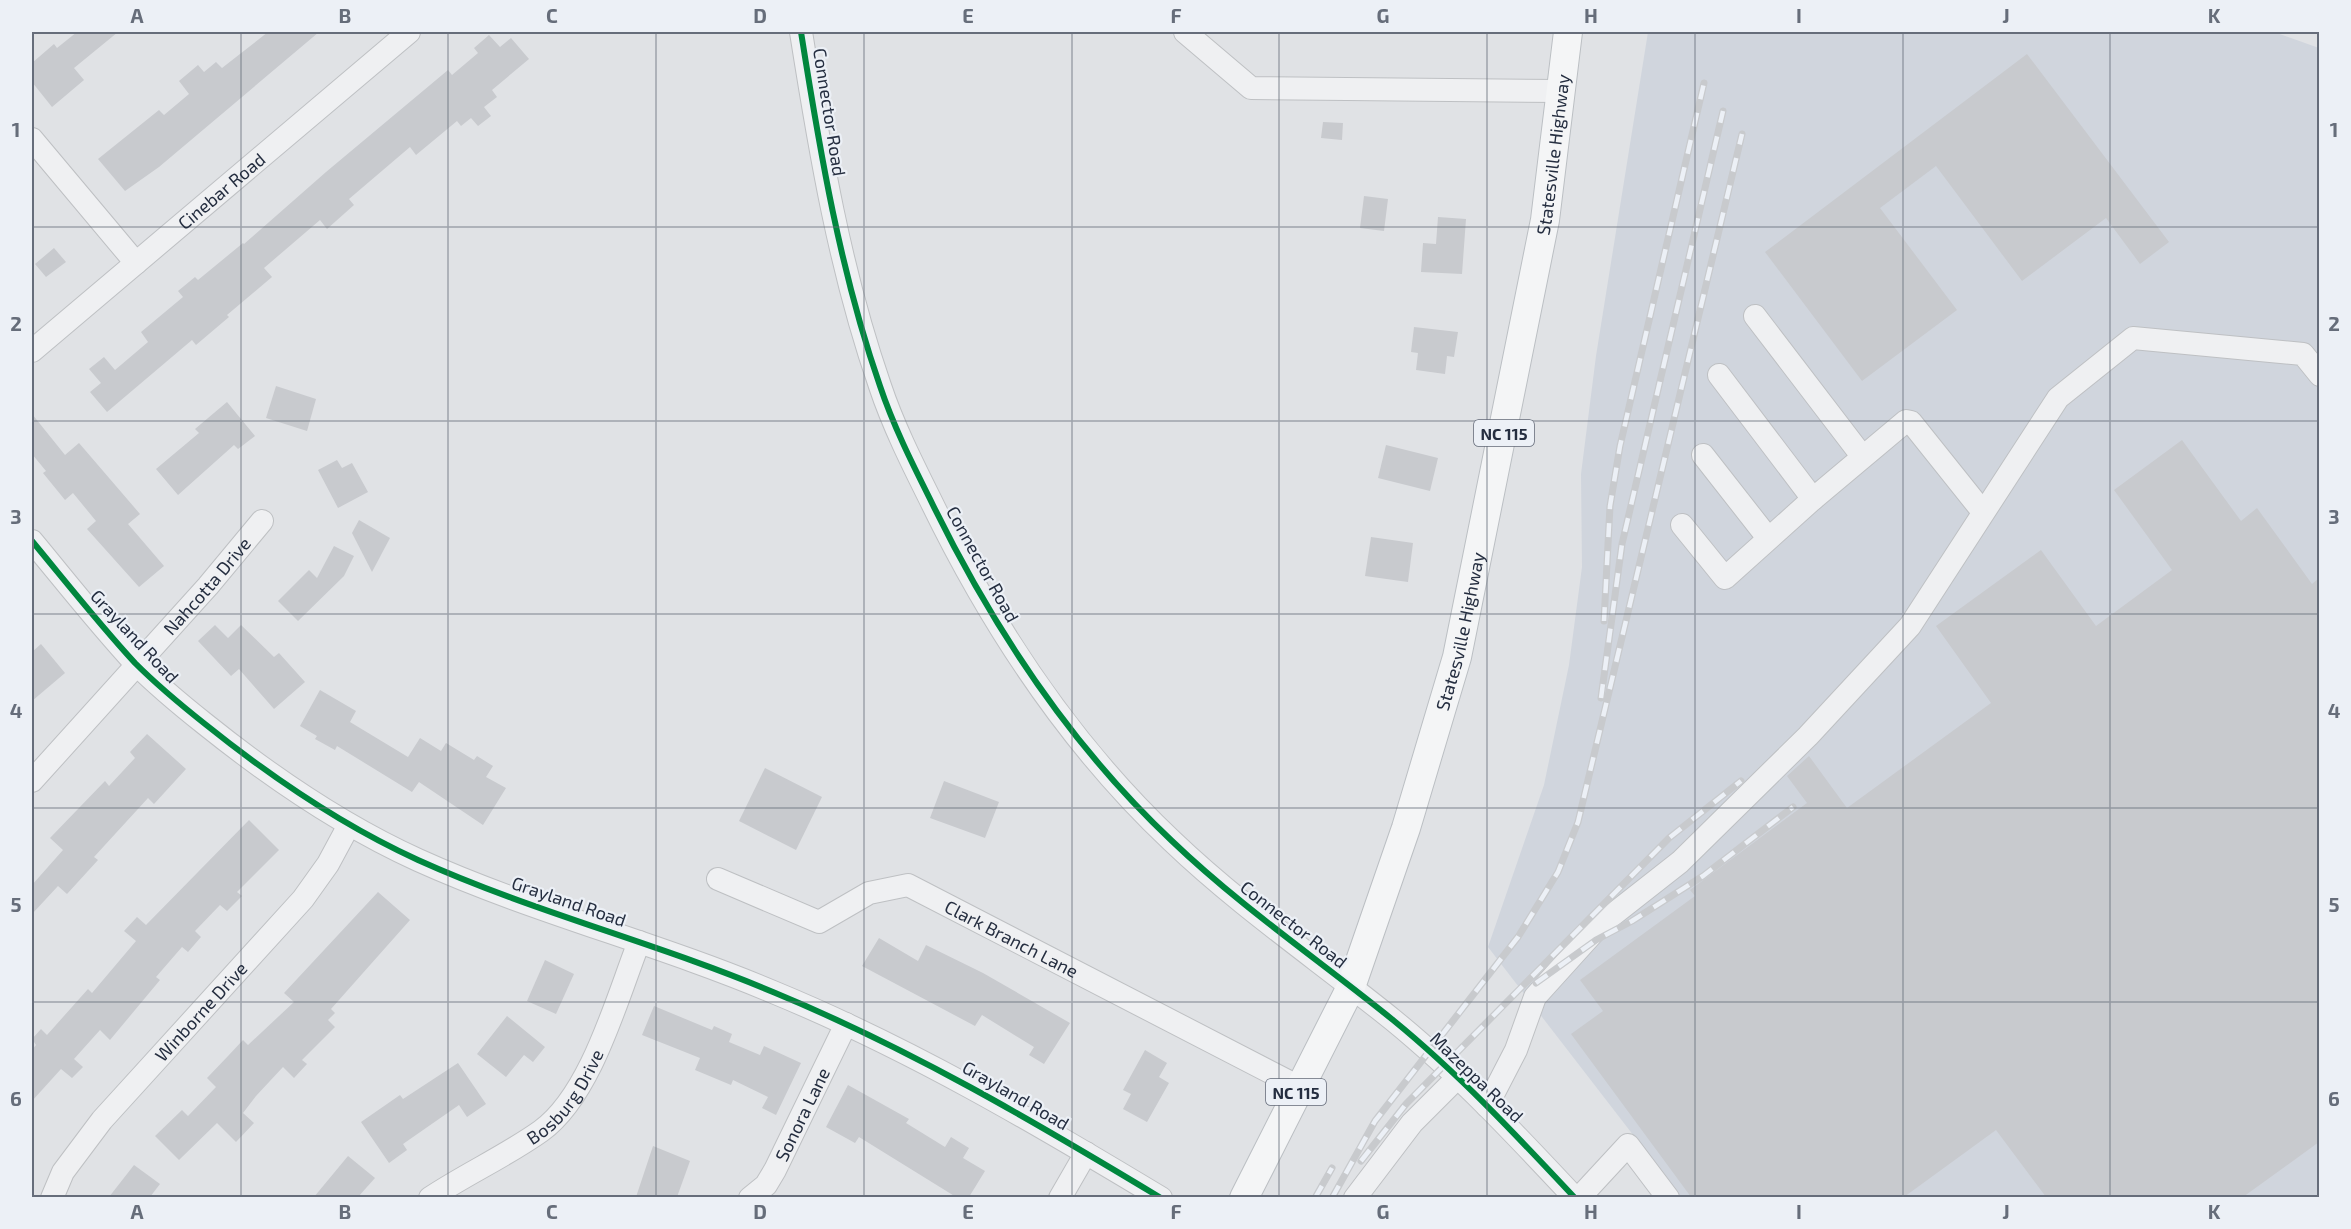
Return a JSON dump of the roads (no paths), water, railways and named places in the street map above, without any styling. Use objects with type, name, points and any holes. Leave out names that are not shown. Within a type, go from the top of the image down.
[{"type":"main road","name":"Statesville Highway","points":[[1244,1197],[1351,987],[1406,828],[1457,657],[1543,232],[1568,32]]},
{"type":"street","name":"Cinebar Road","points":[[32,351],[409,32]]},
{"type":"street","name":"Connector Road","points":[[801,32],[836,232],[881,390],[915,470],[981,596],[1060,715],[1170,839],[1227,891],[1351,987]]},
{"type":"street","points":[[1185,32],[1251,88],[1561,91]]},
{"type":"street","points":[[32,140],[136,264]]},
{"type":"street","points":[[1755,316],[1862,456]]},
{"type":"street","points":[[1487,1106],[1516,1050],[1535,997],[1601,924],[1680,862],[1824,719],[1910,626],[2058,398],[2133,338],[2302,354],[2316,364]]},
{"type":"street","points":[[1719,375],[1812,499]]},
{"type":"street","points":[[1683,525],[1725,578],[1812,499],[1906,421],[1911,422],[1983,512]]},
{"type":"street","points":[[1703,455],[1768,538]]},
{"type":"street","name":"Nahcotta Drive","points":[[32,781],[262,521]]},
{"type":"street","name":"Grayland Road","points":[[32,541],[137,664],[245,756],[349,825],[417,859],[488,889],[716,969],[912,1054],[1161,1197]]},
{"type":"street","name":"Winborne Drive","points":[[52,1197],[63,1172],[102,1120],[303,899],[328,864],[349,825]]},
{"type":"street","name":"Clark Branch Lane","points":[[718,879],[819,922],[869,893],[908,885],[1299,1087]]},
{"type":"street","name":"Bosburg Drive","points":[[430,1197],[542,1130],[576,1093],[597,1049],[639,942]]},
{"type":"street","name":"Mazeppa Road","points":[[1351,987],[1430,1051],[1577,1197]]},
{"type":"street","name":"Sonora Lane","points":[[750,1197],[766,1185],[775,1170],[846,1024]]},
{"type":"street","points":[[1355,1197],[1412,1123],[1457,1078]]},
{"type":"street","points":[[1577,1197],[1628,1145],[1668,1197]]},
{"type":"street","points":[[1060,1197],[1086,1153]]},
{"type":"railway","points":[[1604,621],[1610,506],[1620,446],[1704,83]]},
{"type":"railway","points":[[1601,698],[1622,544],[1723,111]]},
{"type":"railway","points":[[1332,1198],[1375,1121],[1518,937],[1558,872],[1578,822],[1742,134]]},
{"type":"railway","points":[[1361,1161],[1406,1104],[1669,838],[1741,781]]},
{"type":"railway","points":[[1536,983],[1596,940],[1632,921],[1703,876],[1793,807]]},
{"type":"railway","points":[[1315,1198],[1332,1168]]}]
